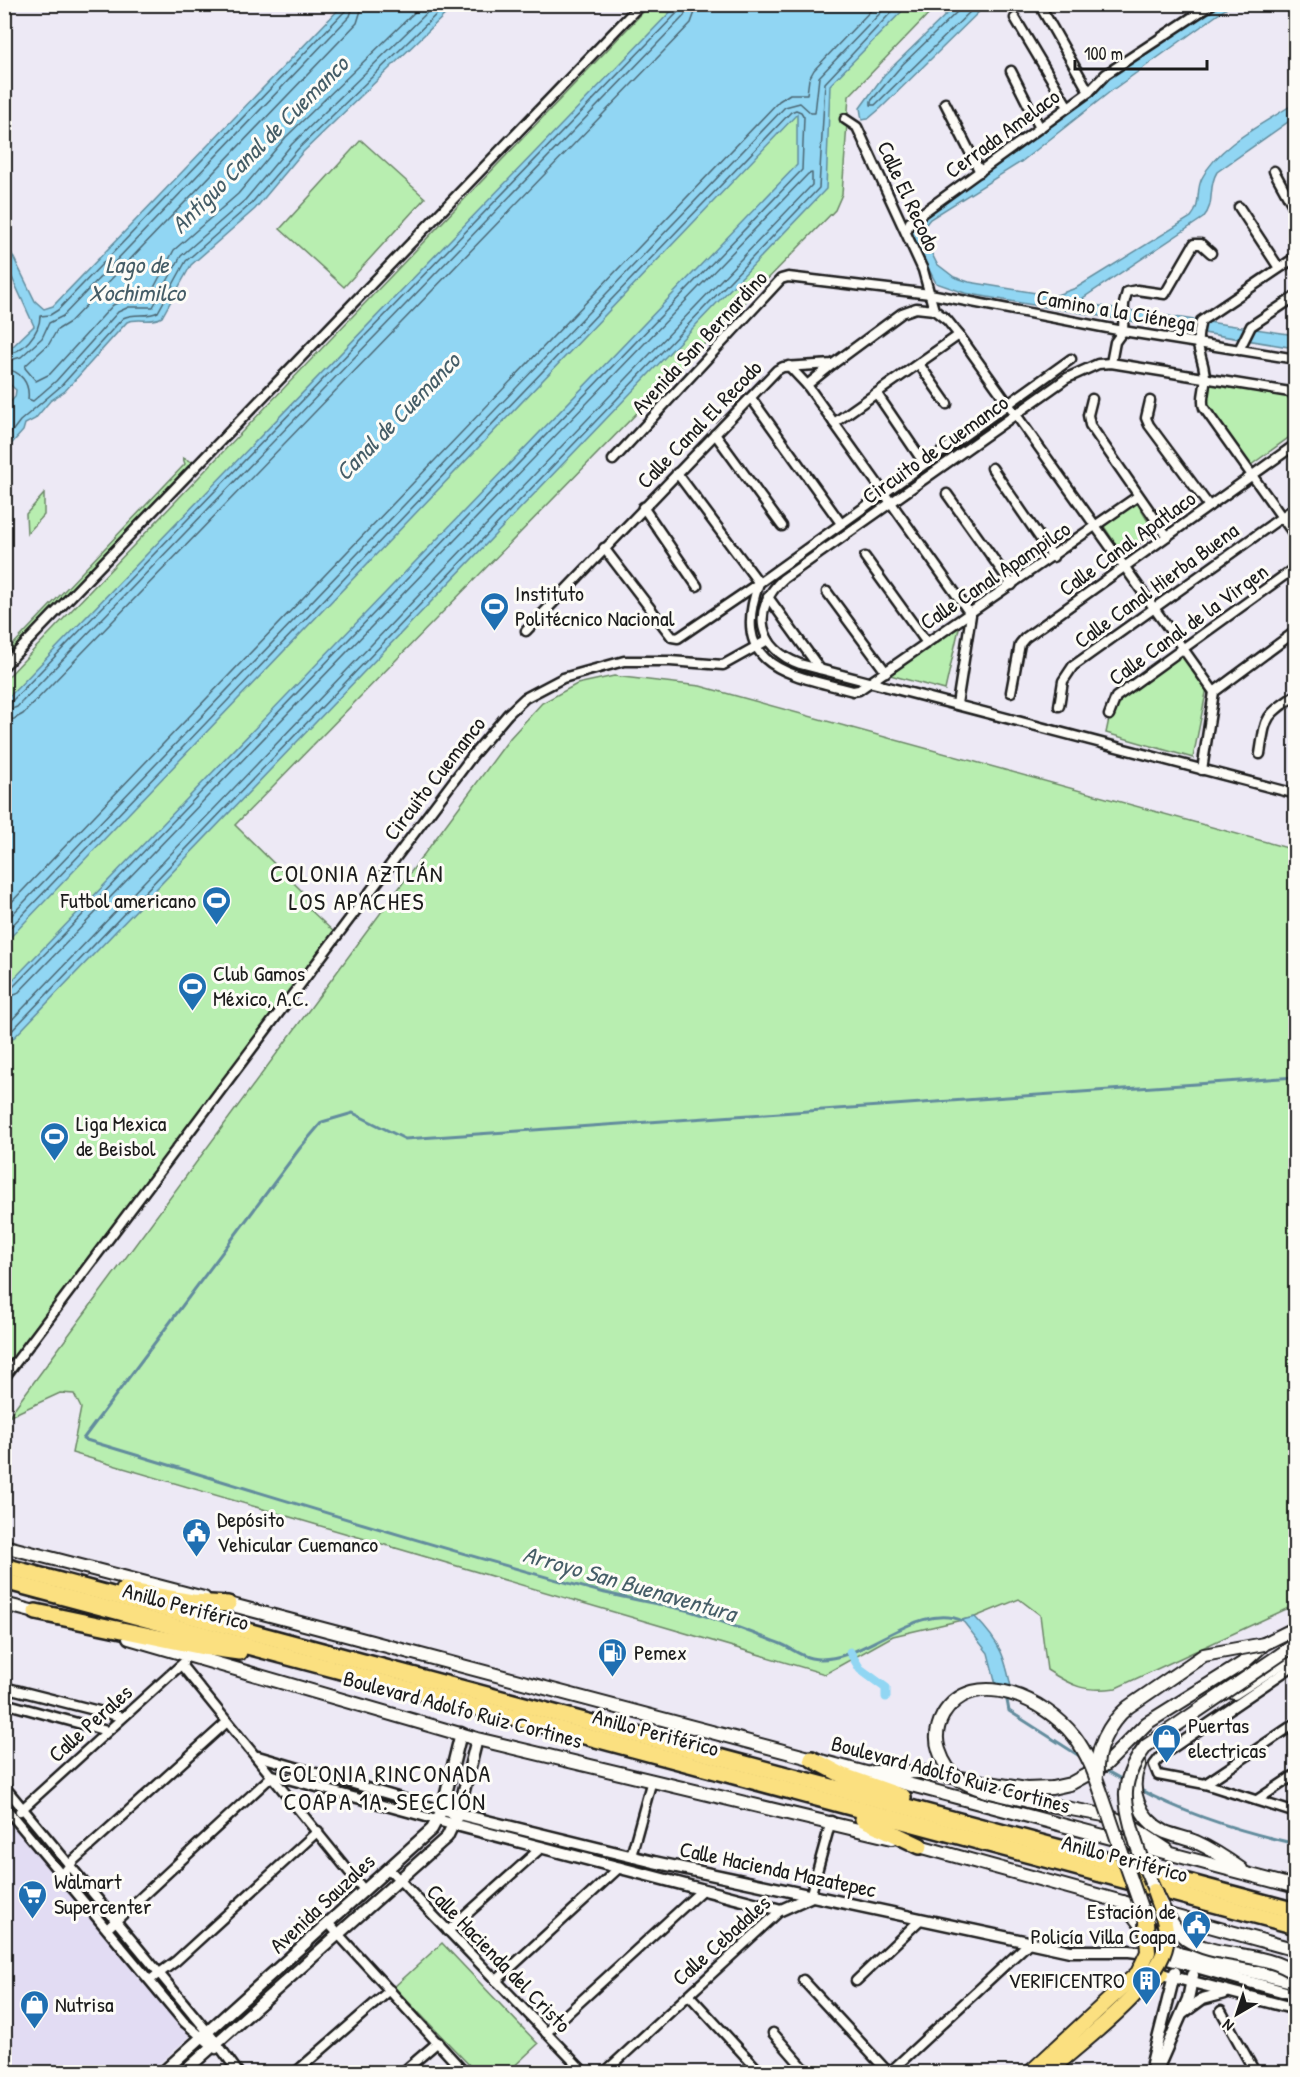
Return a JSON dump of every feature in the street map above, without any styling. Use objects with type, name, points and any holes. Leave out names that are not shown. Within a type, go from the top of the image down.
[{"type":"highway","name":"Anillo Periférico","points":[[4,1566],[1296,1911]]},
{"type":"highway","name":"Anillo Periférico","points":[[4,1581],[1296,1926]]},
{"type":"highway","points":[[108,1594],[127,1590],[200,1603],[228,1604]]},
{"type":"highway","points":[[36,1612],[202,1647],[290,1657]]},
{"type":"highway","points":[[812,1759],[844,1776],[900,1796],[943,1816]]},
{"type":"highway","points":[[828,1802],[920,1846]]},
{"type":"main road","name":"Boulevard Adolfo Ruiz Cortines","points":[[4,1546],[1296,1887]]},
{"type":"main road","name":"Boulevard Adolfo Ruiz Cortines","points":[[4,1604],[36,1612],[184,1660],[477,1738],[831,1821],[1296,1950]]},
{"type":"main road","points":[[867,1773],[923,1772],[1016,1788],[1052,1788],[1078,1781],[1112,1760],[1140,1728],[1243,1663],[1264,1644],[1296,1628]]},
{"type":"main road","points":[[1098,1786],[1097,1768],[1101,1744],[1122,1712],[1204,1655],[1264,1644]]},
{"type":"main road","points":[[1048,2073],[1138,1991],[1156,1969],[1166,1943],[1166,1928],[1126,1806],[1129,1779],[1136,1758],[1152,1741],[1296,1644]]},
{"type":"main road","points":[[1254,1876],[1202,1845],[1164,1831],[1146,1817],[1134,1794],[1137,1771],[1146,1754],[1159,1742],[1296,1653]]},
{"type":"main road","points":[[1175,1855],[1134,1828],[1109,1816],[1028,1801],[963,1782],[944,1764],[937,1745],[936,1733],[943,1716],[957,1700],[975,1692],[992,1691],[1025,1697],[1044,1707],[1076,1738],[1092,1767],[1098,1786],[1146,1922],[1158,1940],[1179,1954],[1296,1982]]},
{"type":"main road","points":[[1154,1891],[1174,1926],[1185,1938],[1197,1944],[1270,1961],[1296,1974]]},
{"type":"main road","points":[[1023,2073],[1118,1985],[1146,1953],[1147,1935],[1123,1902]]},
{"type":"main road","points":[[1031,2073],[1138,1972],[1148,1952],[1146,1922]]},
{"type":"main road","points":[[1056,2073],[1130,2004],[1167,1976]]},
{"type":"main road","points":[[1118,1985],[1125,1984],[1132,1992],[1130,2004]]},
{"type":"street","points":[[4,666],[641,4]]},
{"type":"street","name":"Cerrada Amelaco","points":[[906,232],[912,220],[1089,92],[1106,74],[1209,6]]},
{"type":"street","points":[[1043,11],[1089,92]]},
{"type":"street","points":[[1015,18],[1068,107]]},
{"type":"street","points":[[1011,71],[1040,128]]},
{"type":"street","points":[[945,103],[980,172]]},
{"type":"street","name":"Calle El Recodo","points":[[845,119],[857,127],[923,270],[930,294]]},
{"type":"street","points":[[1274,171],[1295,208]]},
{"type":"street","points":[[1239,207],[1279,268]]},
{"type":"street","points":[[1111,363],[1116,342],[1123,329],[1125,295],[1130,290],[1165,294],[1184,259],[1197,242],[1211,253]]},
{"type":"street","points":[[1296,257],[1201,321],[1196,341],[1206,378],[1201,402],[1203,408],[1296,537]]},
{"type":"street","name":"Avenida San Bernardino","points":[[613,460],[781,279],[796,277],[930,294]]},
{"type":"street","points":[[930,294],[934,310]]},
{"type":"street","name":"Camino a la Ciénega","points":[[930,294],[1296,359]]},
{"type":"street","points":[[1240,348],[1251,326],[1296,296]]},
{"type":"street","points":[[807,385],[902,313],[916,308],[934,310],[947,320],[1214,692],[1203,770]]},
{"type":"street","points":[[834,423],[959,335]]},
{"type":"street","name":"Circuito de Cuemanco","points":[[604,548],[672,637],[678,638],[759,583],[840,522],[1071,359]]},
{"type":"street","name":"Circuito de Cuemanco","points":[[768,597],[783,579],[1067,378],[1098,364],[1111,363],[1296,393]]},
{"type":"street","name":"Calle Canal El Recodo","points":[[526,631],[642,507],[777,370],[789,366],[833,364]]},
{"type":"street","points":[[919,364],[947,404]]},
{"type":"street","points":[[789,366],[807,385],[971,615],[957,704]]},
{"type":"street","points":[[877,394],[924,462]]},
{"type":"street","points":[[751,398],[840,522]]},
{"type":"street","points":[[1092,399],[1088,415],[1090,425],[1167,536]]},
{"type":"street","points":[[1150,401],[1146,418],[1149,425],[1209,506]]},
{"type":"street","points":[[715,435],[782,526]]},
{"type":"street","name":"Calle Canal Apatlaco","points":[[1011,692],[1020,644],[1025,638],[1296,444]]},
{"type":"street","points":[[992,468],[1053,557]]},
{"type":"street","points":[[678,473],[759,583],[750,613],[755,647],[769,662],[791,675],[853,691],[871,683]]},
{"type":"street","points":[[947,494],[1012,585]]},
{"type":"street","name":"Calle Canal Apampilco","points":[[871,683],[1138,496]]},
{"type":"street","points":[[642,507],[697,586]]},
{"type":"street","name":"Calle Canal Hierba Buena","points":[[1059,706],[1066,673],[1296,507]]},
{"type":"street","points":[[865,557],[927,643]]},
{"type":"street","name":"Calle Canal de la Virgen","points":[[1109,715],[1116,698],[1296,567]]},
{"type":"street","points":[[827,592],[885,672]]},
{"type":"street","points":[[768,597],[763,612],[768,640],[784,657],[871,683],[1296,794]]},
{"type":"street","points":[[768,597],[820,669]]},
{"type":"street","points":[[1214,692],[1296,631]]},
{"type":"street","name":"Circuito Cuemanco","points":[[4,1378],[459,773],[508,714],[542,688],[584,670],[641,660],[723,665],[768,640]]},
{"type":"street","points":[[1260,754],[1265,720],[1274,710],[1296,695]]},
{"type":"street","points":[[184,1660],[227,1722],[273,1775],[315,1834],[364,1890]]},
{"type":"street","name":"Calle Perales","points":[[14,1817],[184,1660]]},
{"type":"street","points":[[1296,1664],[1161,1755],[1154,1765],[1158,1775],[1205,1784],[1296,1813]]},
{"type":"street","points":[[4,1687],[122,1717]]},
{"type":"street","points":[[4,1703],[106,1731]]},
{"type":"street","points":[[62,1875],[70,1865],[227,1722]]},
{"type":"street","points":[[1205,1784],[1296,1723]]},
{"type":"street","name":"Avenida Sauzales","points":[[163,2073],[420,1839],[440,1815],[461,1733]]},
{"type":"street","name":"Avenida Sauzales","points":[[184,2073],[217,2047],[447,1837],[456,1819],[477,1738]]},
{"type":"street","name":"Calle Hacienda Mazatepec","points":[[257,1756],[388,1792],[440,1815]]},
{"type":"street","points":[[1257,1800],[1296,1774]]},
{"type":"street","points":[[107,1929],[273,1775]]},
{"type":"street","name":"Calle Hacienda Mazatepec","points":[[273,1775],[385,1804],[501,1830],[1070,1951],[1146,1953],[1296,1995]]},
{"type":"street","points":[[631,1856],[652,1780]]},
{"type":"street","points":[[4,1786],[160,1973],[205,2035]]},
{"type":"street","points":[[385,1804],[388,1792]]},
{"type":"street","points":[[4,1806],[150,1980],[217,2047],[238,2073]]},
{"type":"street","points":[[810,1897],[831,1821]]},
{"type":"street","name":"Calle Hacienda Mazatepec","points":[[501,1830],[542,1847],[781,1910]]},
{"type":"street","points":[[150,1980],[176,1961],[315,1834]]},
{"type":"street","points":[[420,1839],[431,1851]]},
{"type":"street","points":[[448,1931],[542,1847]]},
{"type":"street","points":[[651,1876],[654,1862]]},
{"type":"street","name":"Calle Hacienda del Cristo","points":[[388,1868],[584,2073]]},
{"type":"street","points":[[496,1981],[620,1868]]},
{"type":"street","points":[[546,2033],[702,1890]]},
{"type":"street","name":"Calle Cebadales","points":[[605,2073],[781,1910],[810,1897]]},
{"type":"street","points":[[856,1981],[921,1919]]},
{"type":"street","points":[[329,1924],[464,2073]]},
{"type":"street","points":[[803,1980],[889,2073],[1031,1941]]},
{"type":"street","points":[[1146,1953],[1167,1976]]},
{"type":"street","points":[[1155,2073],[1152,2063],[1167,1976],[1178,1963]]},
{"type":"street","points":[[1136,1967],[1296,2009]]},
{"type":"street","points":[[1155,2073],[1180,2016],[1195,1968]]},
{"type":"street","points":[[296,2073],[390,1990]]},
{"type":"street","points":[[1180,2016],[1202,2000],[1228,1993]]},
{"type":"street","points":[[689,1995],[755,2070]]},
{"type":"street","points":[[1221,2012],[1254,2072]]},
{"type":"street","points":[[773,2033],[807,2073]]},
{"type":"street","points":[[403,2073],[438,2042]]},
{"type":"shaded area","name":"Walmart Supercenter","points":[[5,1815],[190,2036],[150,2072],[5,2072]]},
{"type":"green space","points":[[650,5],[937,5],[849,96],[842,194],[835,210],[235,825],[305,894],[306,906],[335,933],[5,1372],[5,680]]},
{"type":"green space","points":[[361,140],[425,198],[344,287],[280,229]]},
{"type":"green space","points":[[1204,381],[1295,396],[1295,433],[1251,465],[1203,399]]},
{"type":"green space","points":[[183,458],[192,462],[5,658],[5,653],[185,464]]},
{"type":"green space","points":[[44,494],[44,515],[27,534],[26,514]]},
{"type":"green space","points":[[1137,503],[1155,533],[1123,555],[1103,525]]},
{"type":"green space","points":[[962,615],[945,690],[879,672]]},
{"type":"green space","points":[[1182,653],[1207,688],[1193,758],[1106,733],[1113,700]]},
{"type":"green space","points":[[614,676],[700,686],[1295,850],[1295,1605],[1116,1688],[1087,1689],[1064,1681],[1047,1670],[1040,1615],[1019,1599],[975,1617],[893,1636],[825,1674],[72,1453],[81,1408],[74,1394],[60,1393],[8,1417],[510,738],[542,703],[577,684]]},
{"type":"green space","points":[[442,1943],[538,2044],[508,2072],[476,2072],[394,1987]]},
{"type":"water","points":[[957,4],[986,5],[881,108],[868,119],[862,120],[860,108],[884,75]]},
{"type":"water","name":"Lago de Xochimilco","points":[[343,5],[455,5],[302,153],[255,209],[191,265],[162,317],[127,322],[65,391],[50,401],[35,419],[25,424],[23,431],[5,451],[5,408],[15,397],[16,390],[5,380],[5,348],[13,346],[34,326],[5,262],[5,240],[35,301],[44,309],[53,306]]},
{"type":"water","name":"Canal de Cuemanco","points":[[677,5],[908,5],[830,85],[826,189],[5,1047],[5,988],[797,165],[797,114],[5,943],[5,701]]},
{"type":"water","points":[[1217,5],[1231,5],[1111,91],[1021,162],[930,219],[922,229],[922,234],[937,264],[954,277],[969,282],[1054,296],[1076,288],[1191,217],[1196,207],[1202,178],[1219,155],[1244,135],[1295,103],[1295,117],[1217,172],[1212,184],[1211,202],[1203,218],[1083,298],[1087,304],[1295,335],[1295,348],[965,293],[936,283],[912,237],[914,224],[1105,80]]},
{"type":"water","points":[[975,1617],[1001,1651],[1012,1692],[998,1692],[988,1653],[962,1620]]},
{"type":"waterway","points":[[963,1621],[945,1617],[926,1619],[849,1653],[830,1658],[811,1658],[781,1644],[690,1611],[606,1593],[530,1572],[83,1439],[300,1148],[322,1122],[353,1113],[405,1139],[1296,1077]]},
{"type":"waterway","points":[[850,1652],[860,1669],[886,1688],[886,1697]]},
{"type":"waterway","name":"Arroyo San Buenaventura","points":[[1006,1695],[1009,1711],[1081,1757]]},
{"type":"waterway","name":"Arroyo San Buenaventura","points":[[1105,1770],[1123,1780]]},
{"type":"waterway","name":"Arroyo San Buenaventura","points":[[1139,1789],[1176,1807],[1216,1822],[1296,1844]]},
{"type":"place","name":"Instituto Politécnico Nacional","points":[[494,632]]},
{"type":"place","name":"Futbol americano","points":[[217,926]]},
{"type":"place","name":"Club Gamos México, A.C.","points":[[192,1012]]},
{"type":"place","name":"Liga Mexica de Beisbol","points":[[55,1162]]},
{"type":"place","name":"Depósito Vehicular Cuemanco","points":[[196,1558]]},
{"type":"place","name":"Pemex","points":[[613,1678]]},
{"type":"place","name":"Puertas electricas","points":[[1167,1764]]},
{"type":"place","name":"Walmart Supercenter","points":[[33,1920]]},
{"type":"place","name":"Estación de Policía Villa Coapa","points":[[1197,1950]]},
{"type":"place","name":"VERIFICENTRO","points":[[1146,2006]]},
{"type":"place","name":"Nutrisa","points":[[34,2030]]},
{"type":"district","name":"COLONIA AZTLÁN LOS APACHES","points":[[357,887]]},
{"type":"district","name":"COLONIA RINCONADA COAPA 1A. SECCIÓN","points":[[385,1787]]},
{"type":"water label","name":"Antiguo Canal de Cuemanco","points":[[259,144]]}]
